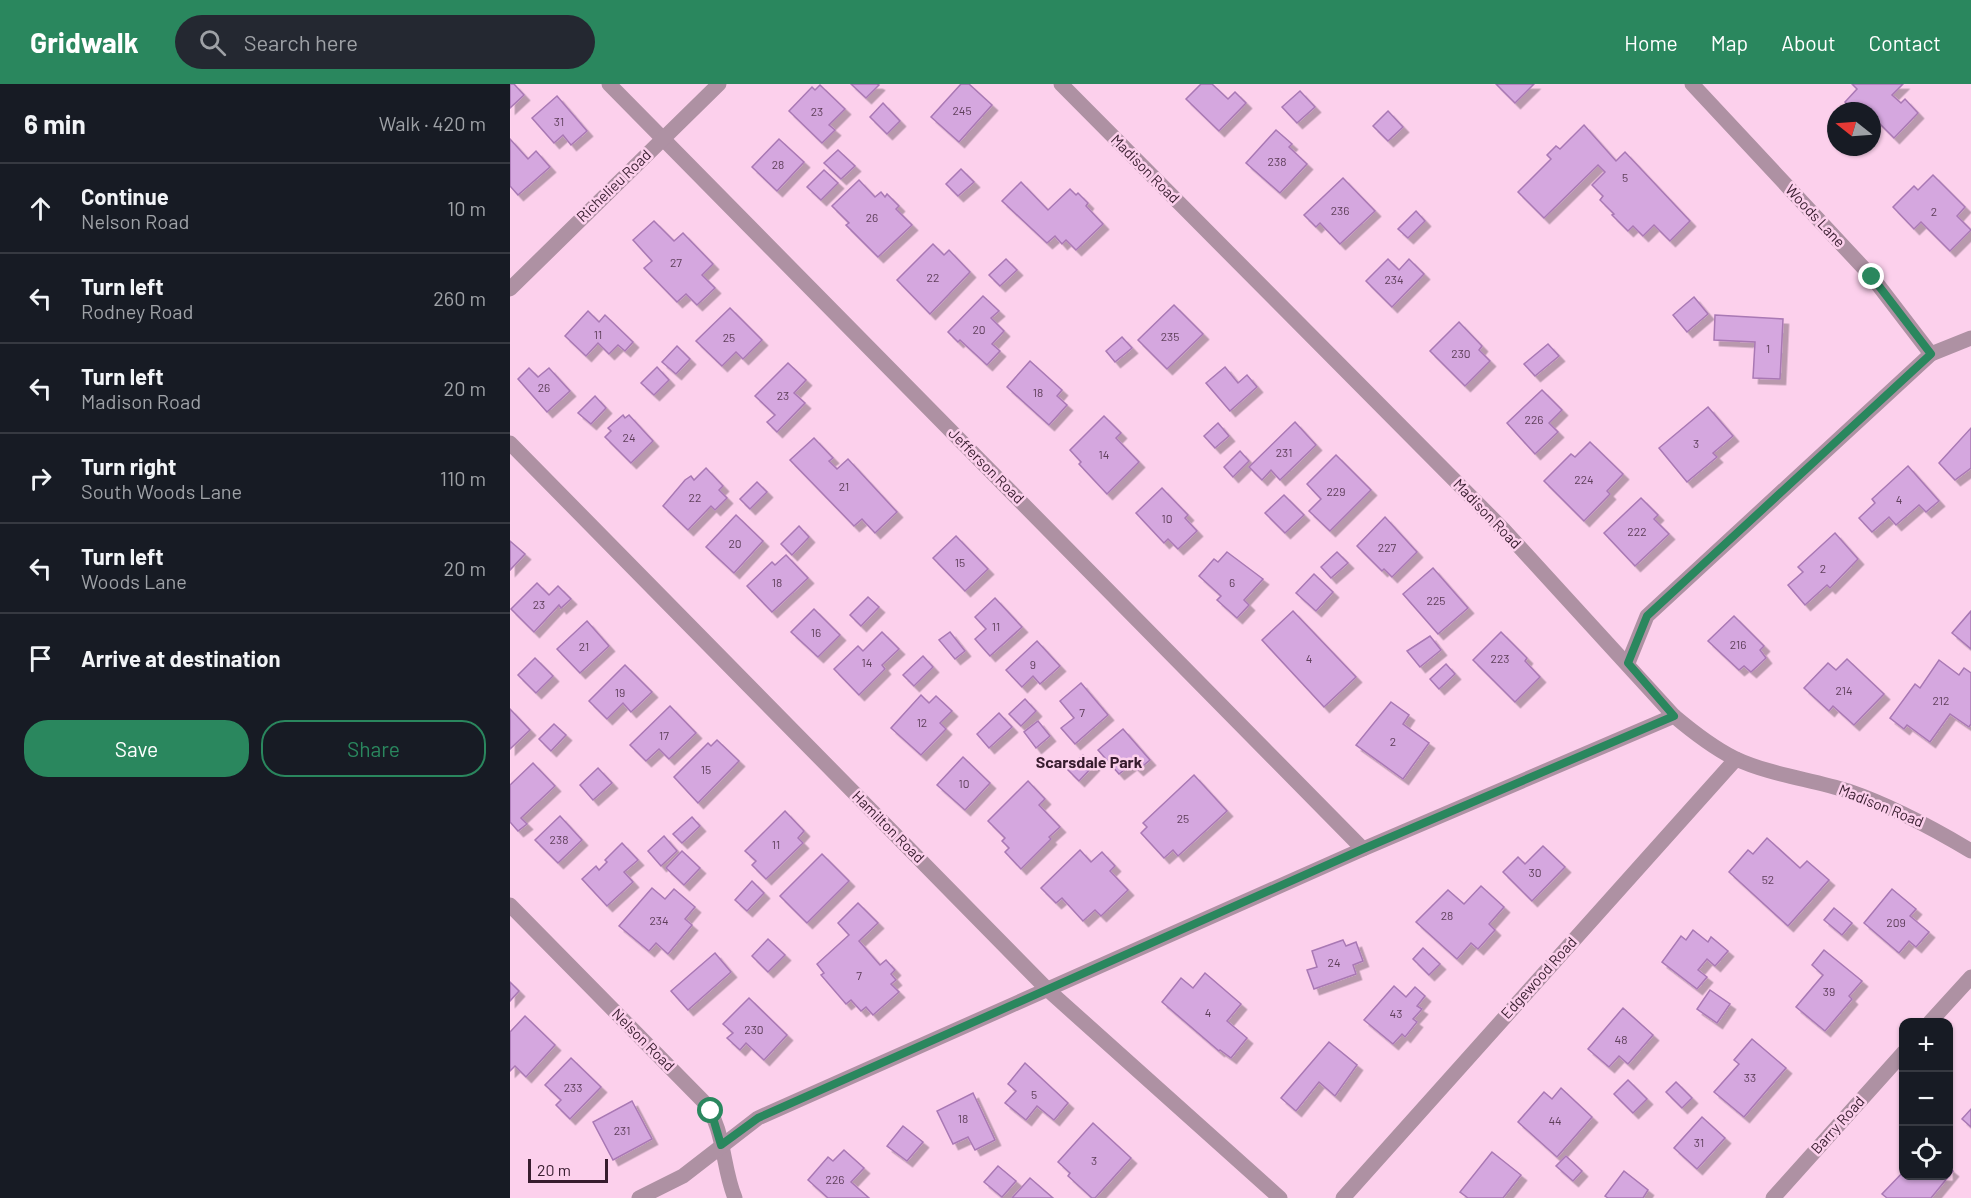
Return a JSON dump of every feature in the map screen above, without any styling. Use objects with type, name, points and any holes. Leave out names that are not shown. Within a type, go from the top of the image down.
[{"type":"street","name":"Jefferson Road","points":[[609,84],[1363,849]]},
{"type":"street","name":"Richelieu Road","points":[[510,289],[719,84]]},
{"type":"street","name":"Madison Road","points":[[1061,84],[1504,530],[1628,663],[1674,716],[1697,735],[1736,759],[1887,805],[1926,823],[1971,851]]},
{"type":"street","name":"Woods Lane","points":[[1692,84],[1872,277],[1931,354]]},
{"type":"street","points":[[1628,663],[1647,616],[1931,354],[1971,338]]},
{"type":"street","name":"Hamilton Road","points":[[510,443],[1048,990],[1280,1198]]},
{"type":"street","points":[[639,1198],[683,1176],[758,1118],[1363,849],[1674,716]]},
{"type":"street","name":"Edgewood Road","points":[[1343,1198],[1736,759]]},
{"type":"street","name":"Nelson Road","points":[[510,905],[705,1102],[715,1119],[727,1177],[735,1198]]},
{"type":"street","points":[[1934,1018],[1971,977]]},
{"type":"street","name":"Barry Road","points":[[1773,1198],[1899,1058]]},
{"type":"building","points":[[510,84],[514,84],[524,95],[510,108]]},
{"type":"building","points":[[851,84],[877,84],[879,85],[866,98]]},
{"type":"building","points":[[961,84],[969,84],[992,105],[959,142],[931,117]]},
{"type":"building","points":[[1201,84],[1212,84],[1228,99],[1235,92],[1246,103],[1219,131],[1186,99]]},
{"type":"building","points":[[1496,84],[1534,84],[1515,103]]},
{"type":"building","points":[[1852,84],[1903,84],[1892,95],[1901,103],[1905,99],[1918,113],[1894,138],[1881,125],[1881,102],[1845,102],[1857,89]]},
{"type":"building","points":[[820,85],[845,109],[829,125],[835,130],[822,143],[789,111],[812,87],[815,90]]},
{"type":"building","points":[[1300,91],[1315,107],[1297,123],[1282,107]]},
{"type":"building","points":[[557,96],[587,131],[571,145],[563,135],[554,143],[532,118]]},
{"type":"building","points":[[883,103],[900,121],[887,134],[870,117]]},
{"type":"building","points":[[1388,111],[1403,127],[1388,141],[1373,126]]},
{"type":"building","points":[[1584,125],[1616,161],[1625,152],[1690,221],[1670,241],[1654,225],[1643,236],[1633,226],[1628,231],[1612,215],[1614,214],[1600,200],[1603,196],[1592,185],[1605,172],[1598,165],[1544,218],[1518,192],[1551,159],[1547,155],[1556,146],[1560,149]]},
{"type":"building","points":[[1276,130],[1292,144],[1289,147],[1307,164],[1280,193],[1246,163]]},
{"type":"building","points":[[510,139],[528,159],[536,151],[550,167],[518,195],[510,186]]},
{"type":"building","points":[[779,139],[804,162],[777,191],[752,167]]},
{"type":"building","points":[[838,150],[855,166],[841,179],[824,163]]},
{"type":"building","points":[[961,169],[974,182],[958,196],[946,184]]},
{"type":"building","points":[[824,170],[838,183],[821,200],[807,187]]},
{"type":"building","points":[[1933,175],[1965,207],[1957,216],[1971,230],[1950,251],[1921,222],[1914,229],[1893,207],[1914,186],[1918,190]]},
{"type":"building","points":[[1343,178],[1375,211],[1340,244],[1320,223],[1316,227],[1304,215]]},
{"type":"building","points":[[859,180],[875,197],[881,192],[885,197],[887,194],[899,206],[896,209],[912,225],[878,257],[846,225],[849,223],[832,206]]},
{"type":"building","points":[[1021,182],[1048,210],[1070,189],[1076,195],[1078,193],[1088,203],[1086,206],[1103,224],[1076,250],[1066,240],[1062,244],[1055,236],[1047,243],[1002,201]]},
{"type":"building","points":[[1416,211],[1425,221],[1408,238],[1398,229]]},
{"type":"building","points":[[654,221],[674,241],[683,233],[713,264],[702,275],[715,288],[697,305],[686,294],[677,302],[644,268],[652,261],[633,240]]},
{"type":"building","points":[[933,244],[944,255],[949,250],[970,272],[930,314],[897,280]]},
{"type":"building","points":[[1006,259],[1017,270],[1000,286],[989,275]]},
{"type":"building","points":[[1388,259],[1399,270],[1409,259],[1424,274],[1392,307],[1366,281]]},
{"type":"building","points":[[983,296],[999,311],[991,318],[1004,331],[992,344],[1000,351],[987,365],[948,332]]},
{"type":"building","points":[[1694,297],[1708,314],[1687,332],[1673,315]]},
{"type":"building","points":[[1174,305],[1203,334],[1167,369],[1138,340]]},
{"type":"building","points":[[730,308],[762,340],[743,359],[736,352],[722,366],[696,341]]},
{"type":"building","points":[[588,311],[599,322],[605,315],[633,342],[625,351],[618,345],[609,354],[598,343],[586,356],[565,336]]},
{"type":"building","points":[[1715,315],[1783,319],[1780,379],[1753,378],[1755,342],[1714,340]]},
{"type":"building","points":[[1459,322],[1482,346],[1479,350],[1490,361],[1465,386],[1430,351]]},
{"type":"building","points":[[1122,337],[1132,348],[1115,362],[1106,351]]},
{"type":"building","points":[[1548,344],[1559,356],[1535,376],[1524,364]]},
{"type":"building","points":[[677,346],[690,359],[676,374],[662,362]]},
{"type":"building","points":[[1030,361],[1062,390],[1057,396],[1067,405],[1049,425],[1007,387]]},
{"type":"building","points":[[788,363],[806,380],[794,393],[805,403],[777,432],[767,422],[775,415],[755,396]]},
{"type":"building","points":[[657,367],[669,380],[654,395],[641,383]]},
{"type":"building","points":[[1225,367],[1238,383],[1247,375],[1257,387],[1230,411],[1206,383]]},
{"type":"building","points":[[529,368],[538,377],[549,368],[570,391],[547,412],[518,379]]},
{"type":"building","points":[[1542,390],[1562,410],[1549,423],[1558,432],[1535,454],[1507,423]]},
{"type":"building","points":[[595,396],[606,408],[591,424],[578,413]]},
{"type":"building","points":[[1708,407],[1733,436],[1713,453],[1717,457],[1687,482],[1659,448]]},
{"type":"building","points":[[623,415],[625,418],[629,415],[653,441],[631,463],[605,437],[611,431],[608,428]]},
{"type":"building","points":[[1104,416],[1121,433],[1116,438],[1139,462],[1107,494],[1079,464],[1081,462],[1070,450]]},
{"type":"building","points":[[1295,422],[1316,445],[1280,480],[1271,470],[1262,480],[1249,467]]},
{"type":"building","points":[[1218,423],[1229,436],[1215,448],[1204,436]]},
{"type":"building","points":[[1971,428],[1971,468],[1955,480],[1939,463]]},
{"type":"building","points":[[814,438],[833,458],[829,461],[837,469],[848,459],[897,512],[875,533],[862,519],[854,526],[790,460]]},
{"type":"building","points":[[1590,442],[1623,474],[1607,491],[1610,494],[1584,521],[1544,481],[1571,454],[1575,457]]},
{"type":"building","points":[[1240,451],[1249,461],[1233,477],[1224,467]]},
{"type":"building","points":[[1336,455],[1371,490],[1330,531],[1309,511],[1321,499],[1307,484]]},
{"type":"building","points":[[1908,466],[1939,501],[1926,512],[1919,505],[1896,525],[1889,517],[1872,532],[1859,518],[1875,503],[1872,499]]},
{"type":"building","points":[[706,468],[723,486],[719,490],[727,498],[715,510],[711,506],[688,530],[663,506],[685,480],[691,476],[694,480]]},
{"type":"building","points":[[757,482],[767,492],[750,509],[740,499]]},
{"type":"building","points":[[1162,488],[1188,515],[1185,518],[1197,531],[1178,549],[1168,539],[1164,543],[1136,513]]},
{"type":"building","points":[[1284,495],[1304,515],[1285,533],[1265,513]]},
{"type":"building","points":[[1641,498],[1658,515],[1654,519],[1669,534],[1635,566],[1604,533]]},
{"type":"building","points":[[736,515],[763,541],[734,573],[706,547]]},
{"type":"building","points":[[1385,517],[1417,552],[1392,577],[1384,569],[1382,571],[1357,546]]},
{"type":"building","points":[[799,526],[809,537],[792,555],[781,544]]},
{"type":"building","points":[[1835,533],[1858,559],[1830,588],[1827,585],[1805,605],[1788,585],[1803,572],[1798,567]]},
{"type":"building","points":[[956,536],[988,569],[965,591],[933,558]]},
{"type":"building","points":[[510,541],[525,554],[510,570]]},
{"type":"building","points":[[1227,552],[1263,579],[1244,600],[1249,605],[1237,618],[1217,600],[1221,596],[1199,576],[1214,559],[1218,562]]},
{"type":"building","points":[[1337,552],[1348,563],[1331,578],[1321,567]]},
{"type":"building","points":[[786,555],[808,578],[772,612],[747,586],[772,562],[775,565]]},
{"type":"building","points":[[1433,568],[1468,608],[1438,634],[1403,594]]},
{"type":"building","points":[[1314,574],[1333,592],[1316,611],[1296,593]]},
{"type":"building","points":[[537,583],[549,595],[558,586],[571,599],[561,608],[559,605],[534,632],[511,609]]},
{"type":"building","points":[[868,597],[879,607],[861,626],[850,615]]},
{"type":"building","points":[[995,598],[1022,627],[990,656],[975,639],[986,629],[975,617]]},
{"type":"building","points":[[814,609],[840,635],[818,657],[791,632]]},
{"type":"building","points":[[1293,611],[1356,677],[1324,707],[1262,640]]},
{"type":"building","points":[[1971,611],[1971,649],[1952,633]]},
{"type":"building","points":[[1734,616],[1764,646],[1760,650],[1766,658],[1751,672],[1744,666],[1739,670],[1708,641]]},
{"type":"building","points":[[587,621],[609,646],[580,673],[557,649]]},
{"type":"building","points":[[882,632],[899,649],[882,665],[885,669],[859,695],[834,669],[858,646],[863,651]]},
{"type":"building","points":[[950,632],[965,651],[955,659],[939,640]]},
{"type":"building","points":[[1501,632],[1527,658],[1525,661],[1540,677],[1515,702],[1473,660]]},
{"type":"building","points":[[1430,636],[1441,650],[1420,667],[1407,651]]},
{"type":"building","points":[[1037,641],[1060,666],[1040,684],[1033,676],[1022,687],[1006,670]]},
{"type":"building","points":[[923,656],[933,667],[914,686],[903,675]]},
{"type":"building","points":[[535,658],[553,676],[536,693],[518,675]]},
{"type":"building","points":[[1847,659],[1884,694],[1854,725],[1833,706],[1829,711],[1804,688],[1828,663],[1836,670]]},
{"type":"building","points":[[1939,660],[1959,675],[1964,668],[1971,673],[1971,724],[1969,727],[1950,714],[1930,742],[1907,725],[1904,729],[1890,718],[1915,684],[1920,688]]},
{"type":"building","points":[[1446,664],[1455,674],[1439,689],[1430,679]]},
{"type":"building","points":[[625,665],[652,692],[631,712],[623,703],[607,719],[589,701]]},
{"type":"building","points":[[1081,683],[1108,715],[1075,744],[1061,728],[1074,718],[1060,701]]},
{"type":"building","points":[[921,695],[929,703],[936,696],[952,711],[940,723],[946,729],[921,755],[891,728]]},
{"type":"building","points":[[1025,699],[1036,711],[1021,726],[1009,714]]},
{"type":"building","points":[[1391,702],[1409,715],[1403,724],[1429,743],[1403,779],[1356,745]]},
{"type":"building","points":[[670,706],[696,733],[669,759],[659,749],[646,761],[630,745]]},
{"type":"building","points":[[510,709],[530,730],[510,749]]},
{"type":"building","points":[[999,713],[1012,727],[989,748],[977,734]]},
{"type":"building","points":[[1038,721],[1050,736],[1036,748],[1024,732]]},
{"type":"building","points":[[554,724],[566,735],[551,751],[539,739]]},
{"type":"building","points":[[1123,729],[1150,760],[1138,770],[1132,764],[1119,774],[1098,750]]},
{"type":"building","points":[[717,740],[739,761],[698,803],[674,777],[708,743],[711,746]]},
{"type":"building","points":[[1083,755],[1094,765],[1079,781],[1068,770]]},
{"type":"building","points":[[963,757],[990,783],[965,810],[937,785]]},
{"type":"building","points":[[533,763],[555,786],[521,818],[527,824],[518,831],[510,822],[510,785]]},
{"type":"building","points":[[598,768],[612,783],[593,800],[580,785]]},
{"type":"building","points":[[1194,775],[1227,811],[1178,856],[1173,850],[1164,858],[1141,833],[1147,827],[1143,823]]},
{"type":"building","points":[[1028,781],[1045,799],[1039,805],[1060,827],[1021,869],[1005,852],[1009,848],[1002,841],[1005,838],[988,821]]},
{"type":"building","points":[[785,811],[804,831],[798,838],[803,843],[766,879],[752,865],[756,861],[745,851]]},
{"type":"building","points":[[560,816],[582,840],[558,863],[535,840]]},
{"type":"building","points":[[692,817],[700,826],[682,843],[673,834]]},
{"type":"building","points":[[664,836],[677,851],[661,866],[648,851]]},
{"type":"building","points":[[1767,838],[1800,868],[1807,861],[1829,880],[1788,926],[1729,872],[1748,850],[1753,854]]},
{"type":"building","points":[[622,843],[638,860],[624,872],[633,882],[607,906],[582,879],[596,866],[599,870],[607,862],[605,860]]},
{"type":"building","points":[[1543,846],[1565,867],[1532,901],[1503,872],[1518,857],[1525,864]]},
{"type":"building","points":[[1080,850],[1091,862],[1102,852],[1115,866],[1110,871],[1128,890],[1101,916],[1095,910],[1083,921],[1062,898],[1056,903],[1041,888]]},
{"type":"building","points":[[682,851],[700,868],[684,885],[666,868]]},
{"type":"building","points":[[822,854],[849,881],[807,923],[780,896]]},
{"type":"building","points":[[752,881],[764,893],[747,911],[735,900]]},
{"type":"building","points":[[1481,886],[1504,907],[1489,924],[1495,930],[1478,949],[1471,943],[1457,959],[1416,922],[1448,890],[1464,904]]},
{"type":"building","points":[[652,888],[665,899],[674,889],[695,907],[685,919],[692,925],[668,954],[656,943],[649,951],[619,926]]},
{"type":"building","points":[[1892,889],[1916,909],[1910,916],[1929,932],[1916,947],[1909,941],[1899,953],[1864,923]]},
{"type":"building","points":[[858,903],[878,923],[859,941],[880,965],[886,960],[895,970],[891,974],[896,980],[891,984],[899,992],[873,1015],[866,1007],[861,1011],[851,1000],[846,1004],[821,975],[824,973],[817,964],[849,935],[838,923]]},
{"type":"building","points":[[1834,908],[1852,923],[1842,935],[1824,920]]},
{"type":"building","points":[[1693,930],[1708,942],[1711,937],[1728,951],[1715,966],[1707,959],[1698,970],[1707,977],[1697,989],[1662,962],[1681,936],[1686,940]]},
{"type":"building","points":[[768,939],[785,955],[768,972],[752,956]]},
{"type":"building","points":[[1343,940],[1346,946],[1356,942],[1363,961],[1353,965],[1356,974],[1314,989],[1307,970],[1317,967],[1312,951]]},
{"type":"building","points":[[1423,948],[1440,964],[1429,975],[1413,959]]},
{"type":"building","points":[[1824,950],[1862,981],[1849,996],[1852,999],[1825,1031],[1796,1007],[1823,975],[1812,965]]},
{"type":"building","points":[[715,953],[731,972],[688,1010],[671,991]]},
{"type":"building","points":[[1205,973],[1241,1004],[1227,1021],[1247,1038],[1231,1058],[1219,1051],[1162,1002],[1181,978],[1193,988]]},
{"type":"building","points":[[510,982],[519,991],[510,1001]]},
{"type":"building","points":[[1394,986],[1406,997],[1415,987],[1425,996],[1417,1006],[1422,1009],[1413,1019],[1417,1022],[1405,1037],[1402,1034],[1393,1044],[1364,1020]]},
{"type":"building","points":[[1710,990],[1730,1004],[1717,1023],[1697,1009]]},
{"type":"building","points":[[749,998],[787,1035],[764,1060],[746,1043],[740,1050],[727,1038],[733,1033],[723,1024]]},
{"type":"building","points":[[1623,1008],[1653,1035],[1628,1064],[1619,1056],[1609,1067],[1588,1049]]},
{"type":"building","points":[[525,1016],[555,1045],[526,1077],[515,1066],[510,1071],[510,1032]]},
{"type":"building","points":[[1752,1039],[1786,1068],[1744,1117],[1714,1092],[1739,1064],[1734,1060]]},
{"type":"building","points":[[1329,1042],[1357,1065],[1335,1096],[1319,1082],[1296,1111],[1281,1098]]},
{"type":"building","points":[[571,1058],[601,1087],[570,1119],[556,1105],[561,1100],[545,1085]]},
{"type":"building","points":[[1025,1063],[1068,1103],[1054,1120],[1037,1106],[1026,1120],[1005,1103],[1016,1091],[1008,1084]]},
{"type":"building","points":[[1628,1080],[1647,1099],[1633,1113],[1614,1094]]},
{"type":"building","points":[[1676,1082],[1692,1098],[1682,1108],[1666,1092]]},
{"type":"building","points":[[1561,1088],[1592,1117],[1557,1157],[1518,1122],[1544,1092],[1552,1099]]},
{"type":"building","points":[[973,1093],[995,1140],[975,1150],[968,1137],[953,1144],[937,1111]]},
{"type":"building","points":[[632,1101],[652,1139],[613,1160],[593,1122]]},
{"type":"building","points":[[1971,1109],[1971,1127],[1962,1119]]},
{"type":"building","points":[[1702,1117],[1725,1138],[1697,1169],[1674,1148]]},
{"type":"building","points":[[1093,1123],[1131,1158],[1095,1198],[1092,1198],[1068,1176],[1070,1173],[1058,1162]]},
{"type":"building","points":[[903,1126],[923,1142],[907,1161],[887,1146]]},
{"type":"building","points":[[844,1150],[864,1168],[851,1182],[869,1198],[828,1198],[808,1180],[828,1157],[833,1161]]},
{"type":"building","points":[[1492,1152],[1521,1175],[1503,1198],[1468,1198],[1460,1192]]},
{"type":"building","points":[[1566,1156],[1582,1171],[1573,1181],[1556,1166]]},
{"type":"building","points":[[998,1166],[1016,1181],[1002,1197],[984,1182]]},
{"type":"building","points":[[1624,1171],[1648,1190],[1643,1198],[1608,1198],[1605,1196]]},
{"type":"building","points":[[1899,1176],[1899,1180],[1946,1180],[1931,1198],[1887,1198],[1882,1194]]},
{"type":"building","points":[[1030,1178],[1053,1198],[1012,1198]]},
{"type":"district","name":"Scarsdale Park","points":[[1089,762]]},
{"type":"route","points":[[711,1111],[719,1131],[721,1145],[758,1118],[1363,849],[1674,716],[1628,663],[1647,616],[1862,415],[1931,354],[1872,277]]}]
